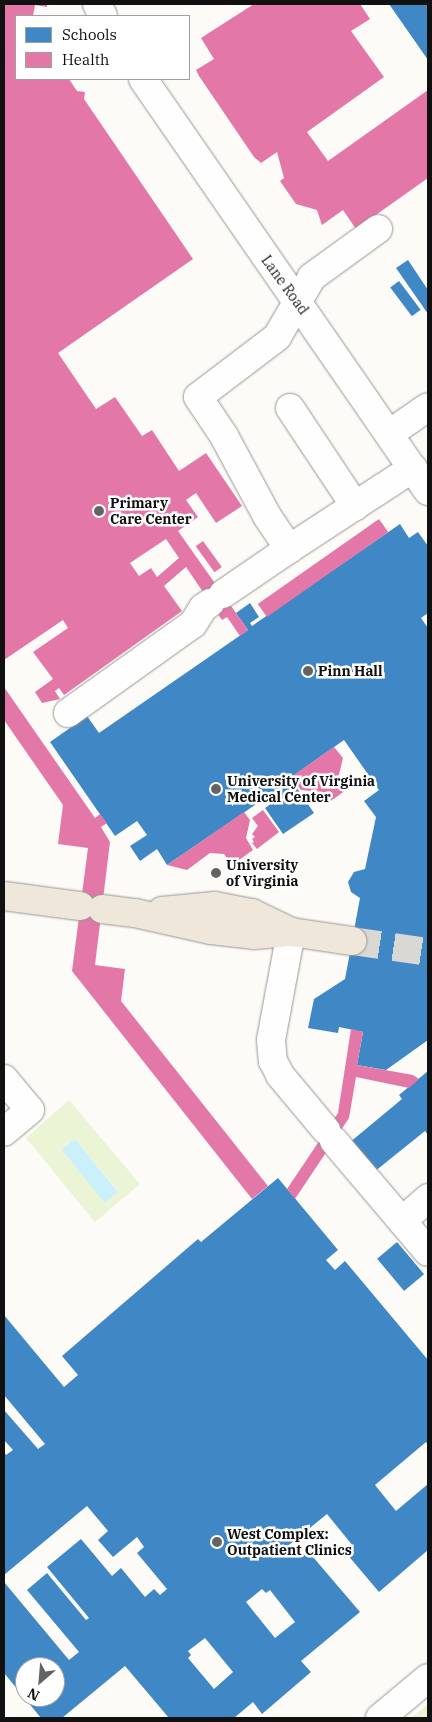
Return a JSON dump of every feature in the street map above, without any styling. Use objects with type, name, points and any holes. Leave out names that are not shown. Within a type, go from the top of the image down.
[{"type":"main road","points":[[4,896],[135,913],[212,930],[254,935],[291,932],[352,941]]},
{"type":"street","name":"Lane Road","points":[[144,80],[428,491]]},
{"type":"street","points":[[289,550],[267,516],[224,436],[198,397],[278,337],[312,277],[378,229]]},
{"type":"street","points":[[389,434],[428,407]]},
{"type":"street","points":[[290,408],[355,506]]},
{"type":"street","points":[[68,713],[193,624],[203,608],[413,468]]},
{"type":"street","points":[[291,932],[271,1040],[273,1061],[280,1075],[428,1252]]},
{"type":"street","points":[[4,1079],[30,1110],[4,1132]]},
{"type":"street","points":[[402,1221],[428,1198]]},
{"type":"street","points":[[380,1718],[428,1678]]},
{"type":"green space","points":[[69,1100],[140,1184],[95,1222],[26,1138]],"holes":[[[75,1139],[118,1191],[106,1201],[62,1150]]]},
{"type":"green space","points":[[428,1704],[428,1718],[411,1718]]},
{"type":"water","points":[[75,1139],[118,1192],[105,1203],[62,1150]]},
{"type":"building: Schools","points":[[389,4],[428,4],[428,60]]},
{"type":"building: Schools","points":[[408,260],[428,290],[428,314],[396,268]]},
{"type":"building: Schools","points":[[399,281],[421,310],[412,316],[390,288]]},
{"type":"building: Schools","name":"Pinn Hall","points":[[400,524],[409,538],[418,532],[428,546],[428,613],[421,618],[428,628],[428,1040],[386,1070],[357,1065],[363,1032],[339,1027],[338,1033],[308,1028],[314,999],[345,979],[360,898],[351,892],[348,882],[354,872],[365,869],[376,817],[364,801],[379,790],[344,740],[290,778],[314,813],[283,834],[265,808],[275,801],[271,794],[167,865],[157,849],[140,861],[130,846],[147,835],[137,821],[115,836],[50,742],[87,716],[99,733],[248,630],[236,613],[250,603],[259,617],[250,623],[252,626]]},
{"type":"building: Schools","points":[[428,1071],[428,1135],[425,1131],[374,1172],[349,1143],[402,1099],[399,1095]]},
{"type":"building: Schools","points":[[278,1178],[338,1250],[326,1260],[335,1270],[345,1261],[428,1360],[428,1445],[426,1442],[375,1485],[396,1511],[428,1484],[428,1550],[379,1592],[346,1553],[353,1546],[327,1514],[289,1545],[299,1557],[307,1550],[360,1612],[301,1661],[311,1672],[262,1714],[253,1702],[234,1718],[169,1718],[125,1666],[62,1718],[41,1718],[32,1707],[65,1707],[65,1657],[15,1657],[15,1686],[4,1673],[4,1582],[69,1660],[79,1652],[27,1590],[47,1573],[86,1620],[89,1618],[47,1567],[81,1539],[112,1576],[121,1568],[145,1597],[154,1589],[160,1595],[167,1589],[137,1553],[144,1547],[137,1537],[113,1557],[98,1540],[108,1531],[87,1506],[4,1575],[4,1452],[6,1455],[13,1450],[4,1440],[4,1410],[38,1449],[45,1444],[4,1395],[4,1315],[64,1387],[78,1375],[62,1356],[198,1239],[201,1242]],"holes":[[[262,1589],[266,1593],[270,1590],[295,1622],[275,1638],[246,1602]],[[205,1638],[233,1672],[214,1689],[188,1658],[191,1655],[188,1651]]]},
{"type":"building: Schools","points":[[397,1242],[424,1274],[404,1291],[377,1259]]},
{"type":"building: Health","points":[[4,4],[47,4],[47,7],[35,5],[33,15],[15,15],[15,80],[70,80],[77,91],[85,92],[84,99],[193,259],[58,353],[96,409],[115,397],[142,436],[152,430],[179,471],[206,453],[242,506],[216,523],[196,493],[186,500],[198,517],[178,531],[248,630],[240,636],[227,617],[222,620],[186,567],[164,586],[182,611],[64,695],[59,688],[55,691],[60,699],[42,703],[35,692],[53,679],[33,652],[68,628],[63,620],[4,660]],"holes":[[[166,539],[179,558],[157,577],[151,568],[139,576],[130,563]]]},
{"type":"building: Health","points":[[254,4],[360,4],[370,19],[351,31],[384,77],[307,132],[328,161],[428,90],[428,178],[356,229],[343,210],[322,225],[317,210],[296,204],[280,181],[284,178],[277,152],[261,163],[254,157],[196,70],[214,59],[201,38]]},
{"type":"building: Health","points":[[379,519],[388,532],[267,617],[258,604]]},
{"type":"building: Health","points":[[203,541],[222,567],[215,572],[196,546]]},
{"type":"building: Health","points":[[4,687],[95,818],[100,814],[107,823],[101,827],[110,842],[95,965],[125,969],[121,1001],[268,1186],[252,1199],[72,971],[88,848],[58,844],[63,805],[4,720]]},
{"type":"building: Health","points":[[334,747],[343,758],[338,779],[346,790],[328,803],[320,792],[301,790],[291,777]]},
{"type":"building: Health","points":[[263,810],[279,832],[257,849],[252,843],[254,842],[252,839],[255,837],[252,834],[258,826],[252,818]]},
{"type":"building: Health","points":[[244,812],[250,820],[246,838],[253,850],[232,865],[224,854],[210,853],[187,870],[167,865]]},
{"type":"building: Health","points":[[351,1029],[363,1032],[357,1065],[413,1075],[419,1079],[409,1088],[356,1077],[349,1118],[295,1199],[287,1189],[338,1113]]},
{"type":"tunnel","points":[[352,941],[428,952]]},
{"type":"place","name":"Primary Care Center","points":[[99,511]]},
{"type":"place","name":"Pinn Hall","points":[[308,671]]},
{"type":"place","name":"University of Virginia Medical Center","points":[[216,789]]},
{"type":"place","name":"University of Virginia","points":[[216,873]]},
{"type":"place","name":"West Complex: Outpatient Clinics","points":[[217,1542]]}]
